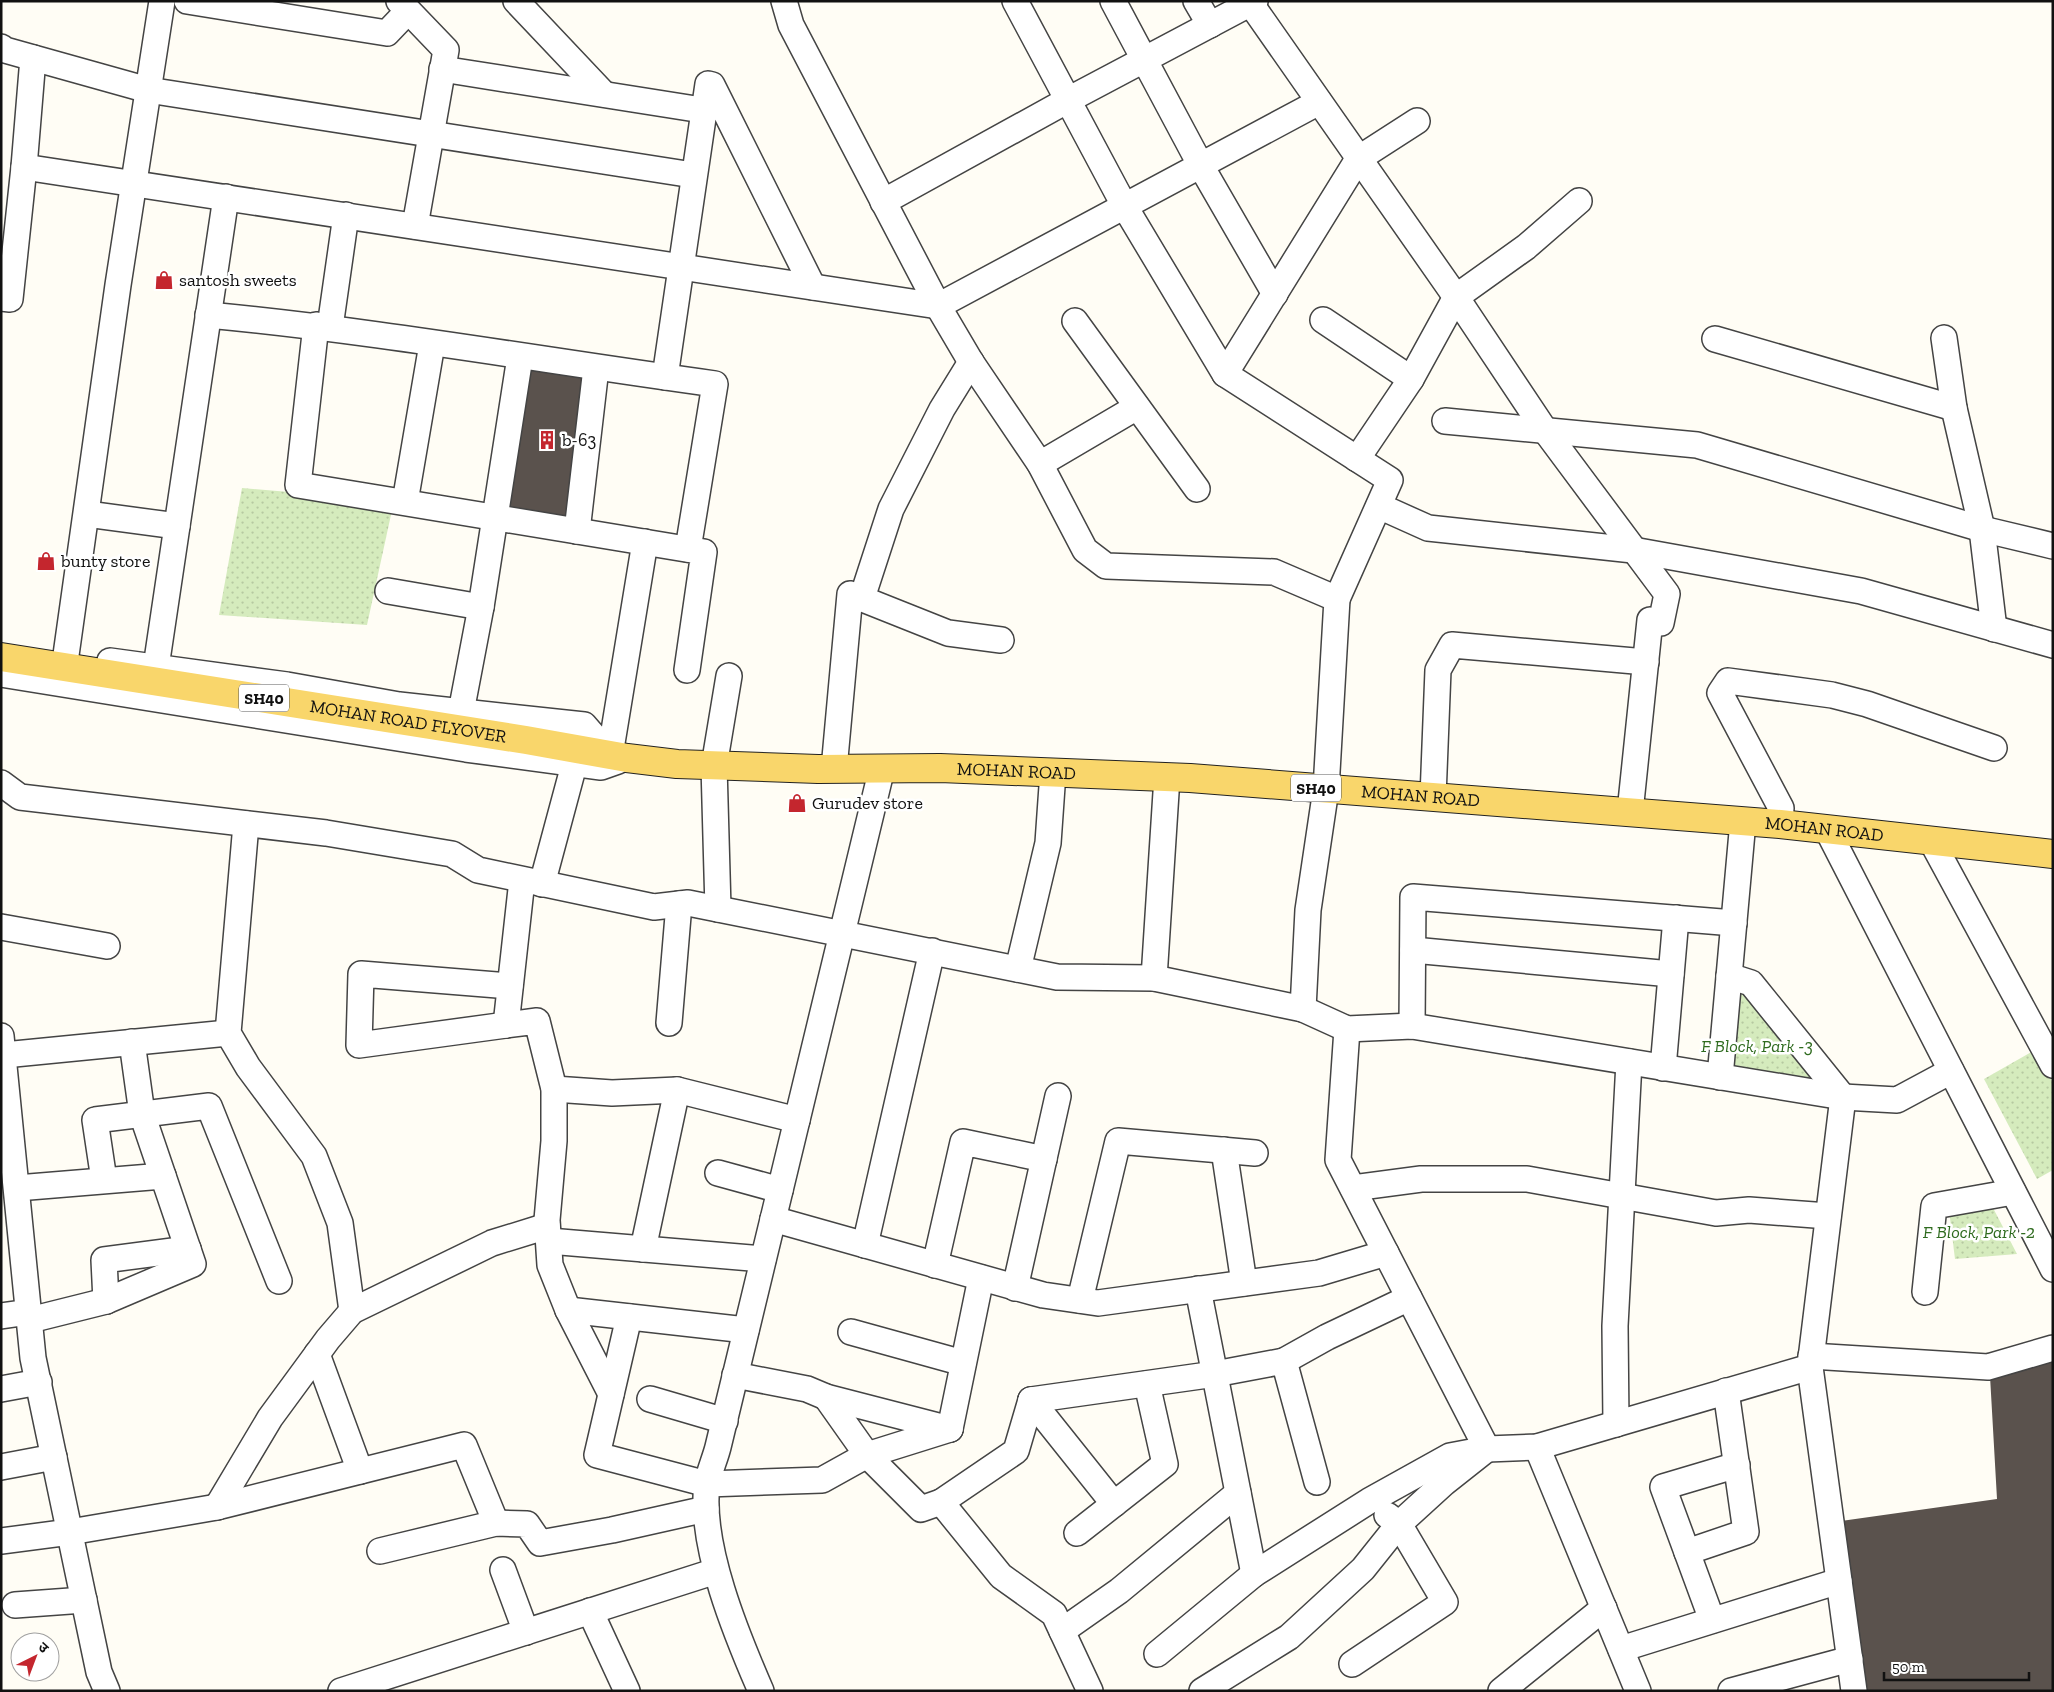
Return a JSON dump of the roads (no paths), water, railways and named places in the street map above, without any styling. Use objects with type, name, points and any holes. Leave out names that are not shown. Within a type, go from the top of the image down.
[{"type":"main road","name":"MOHAN ROAD FLYOVER","points":[[1,657],[526,740],[577,756]]},
{"type":"main road","name":"MOHAN ROAD","points":[[577,756],[619,757],[714,766],[834,769],[940,768],[1167,777],[1780,824],[2053,854]]},
{"type":"street","points":[[66,655],[162,1]]},
{"type":"street","points":[[187,1],[387,33],[403,6],[444,59],[604,94],[702,110]]},
{"type":"street","points":[[516,1],[604,94]]},
{"type":"street","points":[[784,1],[791,25],[938,306],[971,362],[1040,464],[1085,550],[1106,566],[1274,572],[1337,599]]},
{"type":"street","points":[[1015,1],[1125,207],[1225,374],[1390,480],[1337,599],[1326,788],[1308,910],[1303,1009]]},
{"type":"street","points":[[1113,1],[1201,166],[1275,294]]},
{"type":"street","points":[[1196,1],[1210,25]]},
{"type":"street","points":[[883,202],[1068,100],[1253,2],[1319,102],[1456,297],[1544,429],[1667,594],[1661,622],[1650,620],[1630,812]]},
{"type":"street","points":[[1,47],[5,50],[148,90],[693,175]]},
{"type":"street","points":[[1,298],[10,299],[33,58]]},
{"type":"street","points":[[415,226],[444,59]]},
{"type":"street","points":[[666,377],[702,110],[708,84],[712,85],[813,287]]},
{"type":"street","points":[[24,167],[938,306],[1319,102]]},
{"type":"street","points":[[1225,374],[1358,159],[1418,121]]},
{"type":"street","points":[[156,667],[226,197]]},
{"type":"street","points":[[1357,459],[1411,379],[1456,297],[1526,247],[1579,201]]},
{"type":"street","points":[[346,215],[323,326],[298,485],[704,552],[687,670]]},
{"type":"street","points":[[208,315],[323,326],[432,344],[715,384],[688,549]]},
{"type":"street","points":[[1323,320],[1411,379]]},
{"type":"street","points":[[1075,321],[1197,489]]},
{"type":"street","points":[[1716,338],[1954,408]]},
{"type":"street","points":[[1944,338],[1954,408],[1982,528],[1994,629]]},
{"type":"street","points":[[405,502],[432,344]]},
{"type":"street","points":[[461,712],[481,607],[520,357]]},
{"type":"street","points":[[862,598],[891,509],[942,409],[971,362]]},
{"type":"street","points":[[577,531],[596,368]]},
{"type":"street","points":[[1040,464],[1137,407]]},
{"type":"street","points":[[1445,422],[1544,429],[1697,445],[1982,528],[2053,546]]},
{"type":"street","points":[[1379,506],[1428,528],[1633,550],[1861,591],[2053,645]]},
{"type":"street","points":[[87,514],[177,526]]},
{"type":"street","points":[[619,757],[645,542]]},
{"type":"street","points":[[388,590],[481,607]]},
{"type":"street","points":[[834,769],[850,594],[948,633],[1001,640]]},
{"type":"street","points":[[1,644],[66,655],[287,685],[399,705],[584,725],[619,757]]},
{"type":"street","points":[[1433,797],[1438,670],[1452,645],[1646,662]]},
{"type":"street","points":[[1,674],[466,749],[577,756],[532,882],[510,986],[506,1025]]},
{"type":"street","points":[[718,909],[714,766],[729,676]]},
{"type":"street","points":[[1780,824],[1781,808],[1720,693],[1728,681],[1832,695],[1867,704],[1994,748]]},
{"type":"street","points":[[761,1691],[743,1649],[716,1571],[706,1509],[707,1484],[725,1421],[882,768]]},
{"type":"street","points":[[1018,969],[1048,843],[1053,772]]},
{"type":"street","points":[[1154,978],[1167,777]]},
{"type":"street","points":[[3,790],[20,797],[326,833],[452,854],[478,870],[654,907],[688,903],[842,932],[1057,977],[1154,978],[1303,1009],[1347,1029],[1412,1026],[1843,1097],[1897,1100],[1951,1071]]},
{"type":"street","points":[[1720,1077],[1743,821]]},
{"type":"street","points":[[246,824],[228,1033],[248,1067],[314,1156],[340,1223],[352,1311]]},
{"type":"street","points":[[1827,829],[2053,1269]]},
{"type":"street","points":[[1930,840],[2053,1065]]},
{"type":"street","points":[[1412,1026],[1413,897],[1734,922]]},
{"type":"street","points":[[669,1022],[679,904]]},
{"type":"street","points":[[1663,1068],[1676,918]]},
{"type":"street","points":[[1,927],[107,946]]},
{"type":"street","points":[[1413,950],[1672,974]]},
{"type":"street","points":[[864,1245],[932,951]]},
{"type":"street","points":[[510,986],[362,974],[359,1045],[537,1021],[554,1089],[554,1141],[548,1233],[550,1265],[568,1310],[611,1394]]},
{"type":"street","points":[[1729,976],[1751,983],[1843,1097],[1810,1361],[1854,1691]]},
{"type":"street","points":[[1347,1029],[1338,1160],[1488,1449]]},
{"type":"street","points":[[107,1691],[99,1672],[38,1382],[29,1316],[12,1243],[11,1173],[2,1045],[132,1042],[228,1033]]},
{"type":"street","points":[[1,1316],[29,1316],[106,1301],[193,1264],[142,1114],[132,1042]]},
{"type":"street","points":[[1616,1424],[1615,1326],[1628,1062]]},
{"type":"street","points":[[554,1089],[612,1093],[677,1090],[796,1120]]},
{"type":"street","points":[[643,1249],[677,1090]]},
{"type":"street","points":[[1015,1288],[1058,1096]]},
{"type":"street","points":[[104,1180],[95,1120],[209,1106],[279,1281]]},
{"type":"street","points":[[1080,1300],[1118,1141],[1255,1153]]},
{"type":"street","points":[[935,1265],[963,1142],[1044,1159]]},
{"type":"street","points":[[1224,1150],[1244,1283]]},
{"type":"street","points":[[11,1173],[104,1180],[163,1176]]},
{"type":"street","points":[[718,1173],[780,1190]]},
{"type":"street","points":[[1352,1188],[1421,1179],[1527,1179],[1716,1213],[1749,1210],[1828,1216]]},
{"type":"street","points":[[1925,1292],[1934,1206],[2013,1192]]},
{"type":"street","points":[[773,1219],[1015,1288],[1043,1295],[1098,1303],[1319,1273],[1386,1253]]},
{"type":"street","points":[[217,1506],[270,1418],[317,1354],[352,1311],[492,1244],[548,1233],[643,1249],[763,1259]]},
{"type":"street","points":[[106,1301],[104,1260],[188,1248]]},
{"type":"street","points":[[950,1429],[981,1278]]},
{"type":"street","points":[[1198,1290],[1254,1574]]},
{"type":"street","points":[[1031,1400],[1215,1374],[1284,1361],[1327,1336],[1410,1298]]},
{"type":"street","points":[[568,1310],[746,1330]]},
{"type":"street","points":[[629,1317],[597,1455],[707,1484],[822,1480],[867,1455],[950,1429]]},
{"type":"street","points":[[851,1332],[963,1364]]},
{"type":"street","points":[[1157,1654],[1254,1574],[1369,1501],[1450,1456],[1488,1449],[1537,1448],[1726,1391],[1810,1361],[1988,1367],[2053,1348]]},
{"type":"street","points":[[317,1354],[360,1471]]},
{"type":"street","points":[[1284,1361],[1317,1482]]},
{"type":"street","points":[[736,1375],[807,1389],[826,1398],[950,1429]]},
{"type":"street","points":[[1,1389],[38,1382]]},
{"type":"street","points":[[1077,1533],[1165,1464],[1147,1384]]},
{"type":"street","points":[[1687,1552],[1746,1532],[1726,1391]]},
{"type":"street","points":[[650,1398],[725,1421]]},
{"type":"street","points":[[826,1398],[867,1455],[921,1509],[941,1502],[1016,1451],[1031,1400]]},
{"type":"street","points":[[1031,1400],[1114,1504]]},
{"type":"street","points":[[1,1541],[70,1532],[217,1506],[464,1445],[496,1523]]},
{"type":"street","points":[[1537,1448],[1621,1649],[1630,1687]]},
{"type":"street","points":[[1202,1691],[1290,1638],[1363,1569],[1398,1524],[1444,1483],[1488,1449]]},
{"type":"street","points":[[1,1467],[54,1457]]},
{"type":"street","points":[[1712,1620],[1663,1487],[1737,1465]]},
{"type":"street","points":[[1062,1631],[1119,1591],[1238,1494]]},
{"type":"street","points":[[1352,1664],[1446,1602],[1398,1524],[1369,1501]]},
{"type":"street","points":[[941,1502],[1001,1576],[1054,1614],[1090,1691]]},
{"type":"street","points":[[380,1552],[496,1523],[527,1524],[540,1543],[612,1530],[706,1509]]},
{"type":"street","points":[[503,1570],[526,1632]]},
{"type":"street","points":[[341,1691],[716,1571]]},
{"type":"street","points":[[1621,1649],[1839,1581]]},
{"type":"street","points":[[15,1604],[84,1600]]},
{"type":"street","points":[[1501,1691],[1604,1608]]},
{"type":"street","points":[[590,1611],[627,1691]]},
{"type":"street","points":[[1732,1691],[1777,1685],[1850,1659]]},
{"type":"place","name":"santosh sweets","points":[[164,280]]},
{"type":"place","name":"b-63","points":[[547,440]]},
{"type":"place","name":"bunty store","points":[[46,561]]},
{"type":"place","name":"Gurudev store","points":[[797,803]]},
{"type":"park label","name":"F Block, Park -3","points":[[1757,1046]]},
{"type":"park label","name":"F Block, Park -2","points":[[1979,1232]]}]
